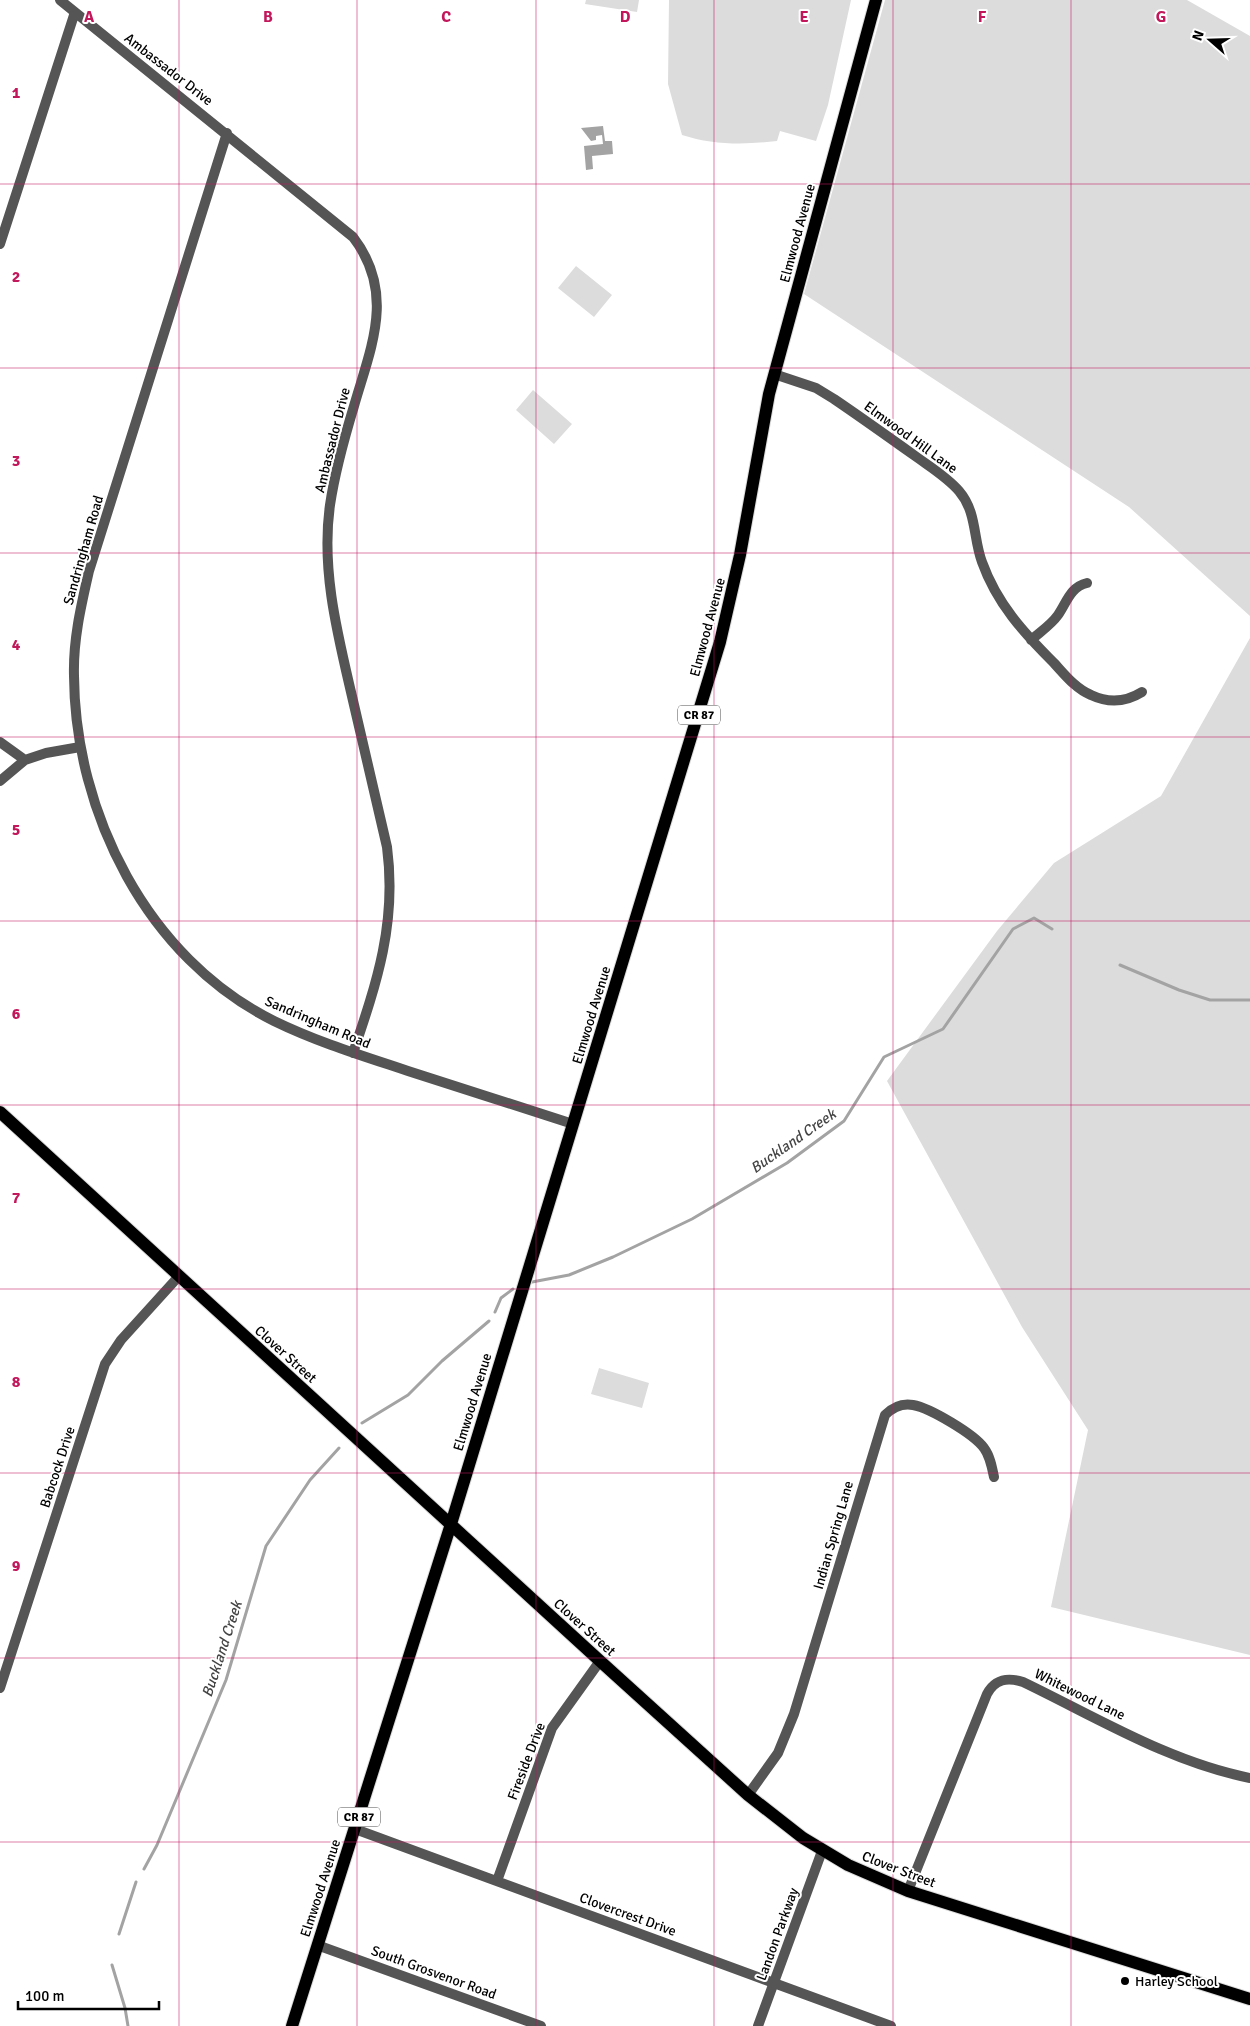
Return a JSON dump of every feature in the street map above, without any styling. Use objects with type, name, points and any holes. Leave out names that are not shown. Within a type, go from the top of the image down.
[{"type":"main road","name":"Elmwood Avenue","points":[[292,2026],[451,1524],[720,642],[735,579],[774,374],[876,0]]},
{"type":"main road","name":"Clover Street","points":[[0,1112],[600,1661],[748,1795],[782,1823],[822,1851],[882,1881],[908,1891],[1250,1999]]},
{"type":"street","name":"Ambassador Drive","points":[[60,0],[354,236],[367,258],[375,293],[377,314],[375,340],[340,452],[328,528],[333,611],[387,848],[390,886],[389,923],[380,971],[353,1053]]},
{"type":"street","points":[[0,244],[75,12]]},
{"type":"street","name":"Sandringham Road","points":[[227,133],[89,571],[77,628],[74,674],[80,747],[95,808],[112,849],[142,900],[174,942],[205,972],[254,1009],[274,1021],[353,1053],[573,1124]]},
{"type":"street","name":"Elmwood Hill Lane","points":[[774,374],[816,388],[834,399],[934,470],[959,491],[968,505],[974,522],[982,561],[992,585],[1009,615],[1075,685],[1090,695],[1110,700],[1134,697],[1142,692]]},
{"type":"street","points":[[1031,640],[1058,615],[1070,593],[1077,586],[1087,583]]},
{"type":"street","points":[[0,742],[25,760]]},
{"type":"street","points":[[0,781],[25,760],[46,752],[80,747]]},
{"type":"street","name":"Babcock Drive","points":[[0,1688],[105,1364],[120,1340],[179,1276]]},
{"type":"street","name":"Indian Spring Lane","points":[[748,1795],[778,1753],[794,1714],[885,1415],[890,1410],[904,1405],[914,1405],[930,1412],[979,1442],[988,1455],[994,1477]]},
{"type":"street","name":"Fireside Drive","points":[[497,1881],[552,1728],[600,1661]]},
{"type":"street","name":"Whitewood Lane","points":[[908,1891],[987,1694],[993,1685],[1000,1680],[1015,1679],[1023,1682],[1177,1757],[1223,1773],[1250,1778]]},
{"type":"street","name":"Clovercrest Drive","points":[[355,1829],[891,2026]]},
{"type":"street","name":"Landon Parkway","points":[[758,2026],[822,1851]]},
{"type":"street","name":"South Grosvenor Road","points":[[317,1945],[541,2026]]},
{"type":"shaded area","points":[[586,0],[639,0],[637,12],[585,4]]},
{"type":"shaded area","points":[[669,0],[851,0],[828,105],[816,141],[780,131],[777,141],[753,143],[705,141],[682,135],[668,84]]},
{"type":"shaded area","points":[[885,0],[1187,0],[1250,36],[1250,616],[1129,507],[804,294]]},
{"type":"shaded area","points":[[603,126],[605,141],[612,141],[613,154],[592,156],[593,169],[586,170],[584,146],[603,144],[602,135],[596,136],[596,140],[591,141],[581,128]]},
{"type":"shaded area","points":[[576,266],[612,295],[594,317],[558,288]]},
{"type":"shaded area","points":[[533,390],[572,424],[554,444],[516,410]]},
{"type":"shaded area","points":[[1250,638],[1250,1655],[1051,1607],[1088,1430],[1022,1327],[887,1081],[997,931],[1054,863],[1161,796]]},
{"type":"shaded area","points":[[599,1368],[649,1383],[642,1408],[591,1394]]},
{"type":"waterway","name":"Buckland Creek","points":[[532,1282],[569,1275],[613,1257],[692,1219],[787,1163],[844,1121],[884,1057],[943,1029],[1013,929],[1034,918],[1052,929]]},
{"type":"waterway","name":"Buckland Creek","points":[[1120,965],[1179,990],[1210,1000],[1250,1000]]},
{"type":"waterway","name":"Buckland Creek","points":[[495,1312],[501,1298],[513,1289]]},
{"type":"waterway","name":"Buckland Creek","points":[[362,1423],[408,1395],[442,1361],[489,1321]]},
{"type":"waterway","name":"Buckland Creek","points":[[144,1869],[157,1845],[226,1680],[266,1546],[310,1480],[339,1448]]},
{"type":"waterway","name":"Buckland Creek","points":[[119,1934],[136,1882]]},
{"type":"waterway","name":"Buckland Creek","points":[[112,1965],[125,2008],[128,2026]]},
{"type":"place","name":"Harley School","points":[[1125,1981]]}]
